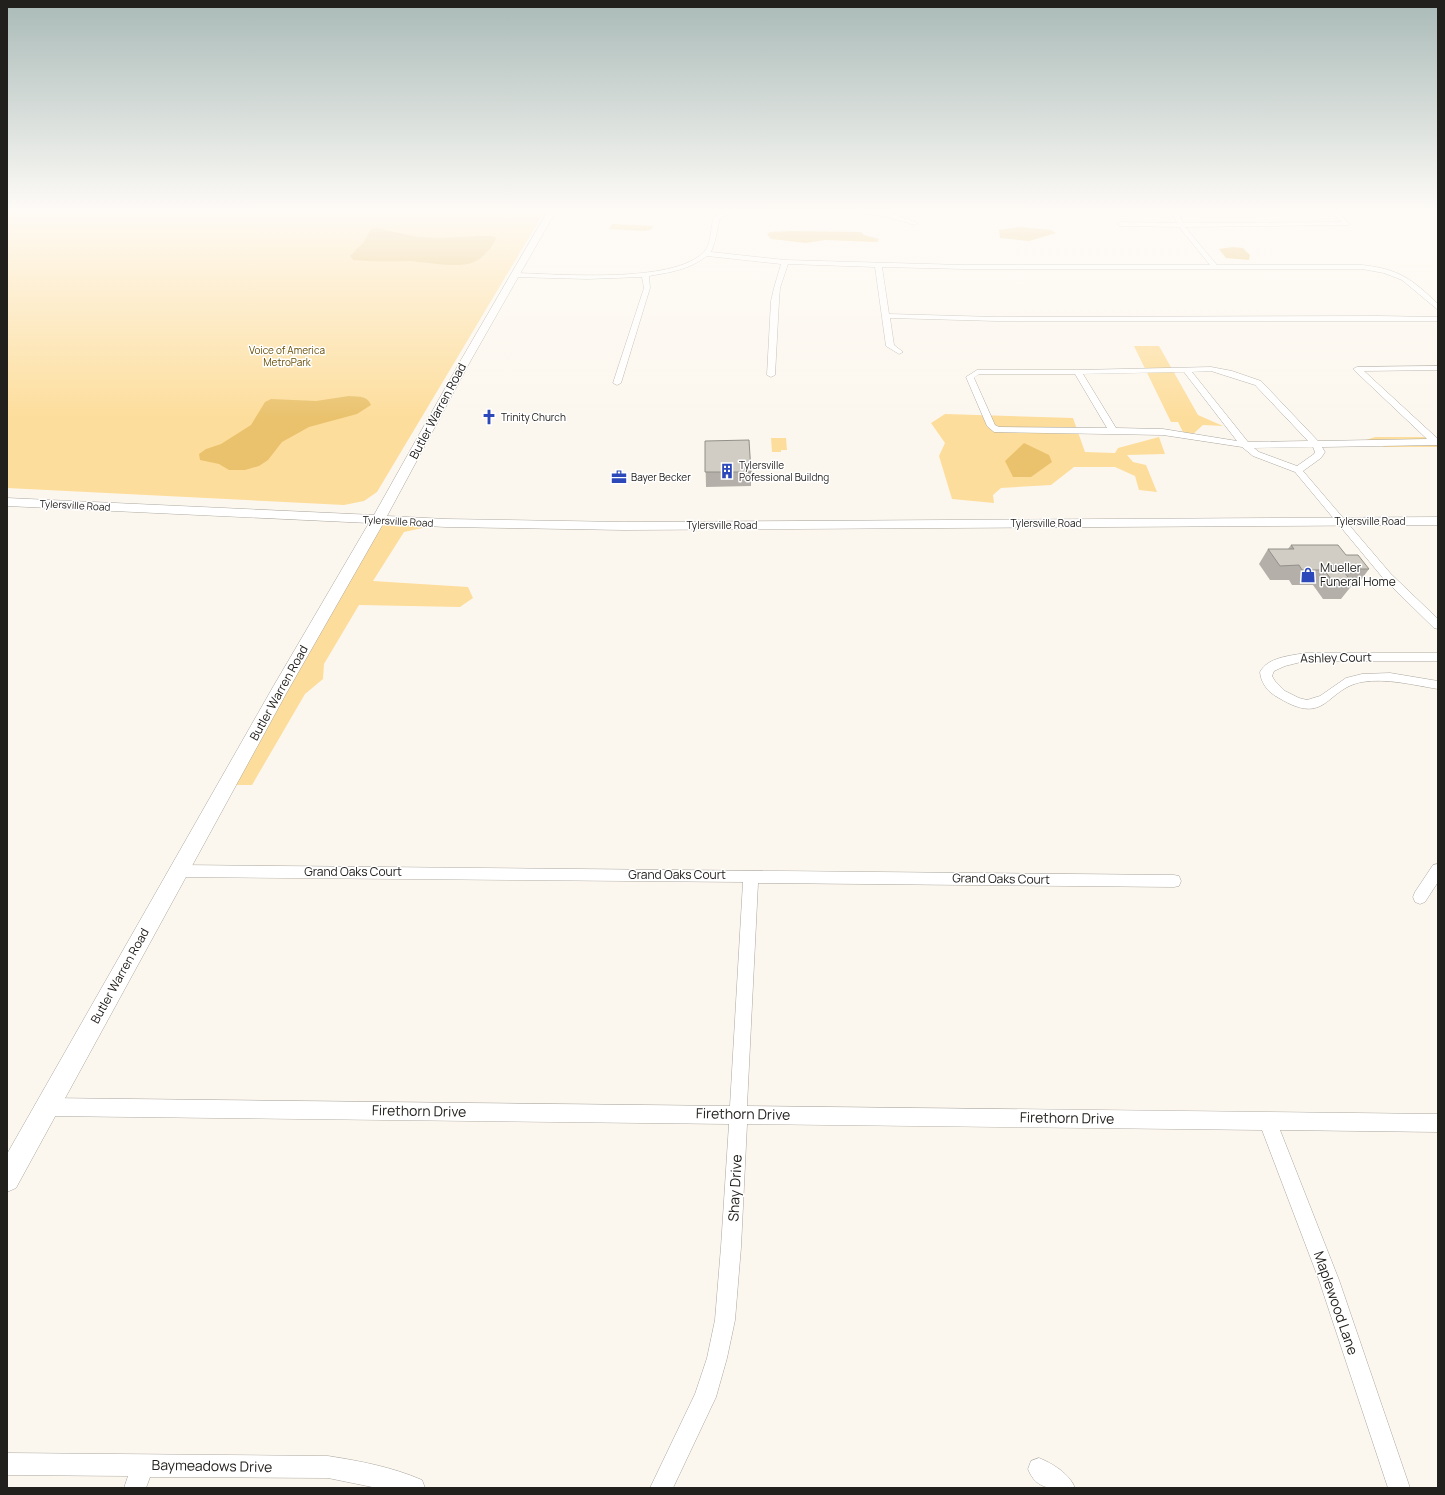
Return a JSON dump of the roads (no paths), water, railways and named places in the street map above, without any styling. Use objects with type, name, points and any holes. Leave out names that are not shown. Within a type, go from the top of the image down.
[{"type":"main road","name":"Butler Warren Road","points":[[7,1179],[279,691],[378,520],[513,279]]},
{"type":"main road","name":"Tylersville Road","points":[[7,502],[505,525],[624,526],[1438,521]]},
{"type":"street","points":[[617,382],[647,288],[646,279]]},
{"type":"street","points":[[771,375],[775,301],[780,279]]},
{"type":"street","points":[[880,279],[890,346],[899,352]]},
{"type":"street","points":[[1405,279],[1438,308]]},
{"type":"street","points":[[886,316],[996,319],[1438,319]]},
{"type":"street","points":[[1437,442],[1357,369],[1438,368]]},
{"type":"street","points":[[1298,470],[1318,456],[1320,452],[1316,444],[1258,383],[1229,373],[1211,369],[1078,372],[977,372],[970,377],[991,426],[997,430],[1113,430],[1162,432],[1245,445],[1316,444],[1437,442]]},
{"type":"street","points":[[1186,370],[1245,445],[1256,454],[1298,470],[1403,593],[1438,625]]},
{"type":"street","points":[[1078,372],[1113,430]]},
{"type":"street","name":"Ashley Court","points":[[1438,657],[1305,657],[1282,662],[1270,668],[1266,672],[1266,678],[1277,691],[1295,702],[1305,705],[1314,705],[1321,702],[1346,682],[1360,678],[1396,678],[1438,684]]},
{"type":"street","points":[[1420,897],[1438,870]]},
{"type":"street","name":"Grand Oaks Court","points":[[180,871],[1174,881]]},
{"type":"street","name":"Shay Drive","points":[[661,1488],[705,1397],[719,1350],[725,1320],[739,1114],[751,876]]},
{"type":"street","name":"Firethorn Drive","points":[[47,1107],[1438,1123]]},
{"type":"street","name":"Maplewood Lane","points":[[1267,1120],[1294,1185],[1334,1293],[1399,1488]]},
{"type":"street","name":"Baymeadows Drive","points":[[7,1464],[328,1467],[373,1475],[414,1488]]},
{"type":"street","points":[[136,1488],[143,1465]]},
{"type":"street","points":[[1039,1469],[1064,1488]]},
{"type":"place","name":"Trinity Church","points":[[489,417]]},
{"type":"place","name":"Tylersville Pofessional Buildng","points":[[727,471]]},
{"type":"place","name":"Bayer Becker","points":[[619,477]]},
{"type":"place","name":"Mueller Funeral Home","points":[[1308,575]]},
{"type":"park label","name":"Voice of America MetroPark","points":[[287,356]]}]
